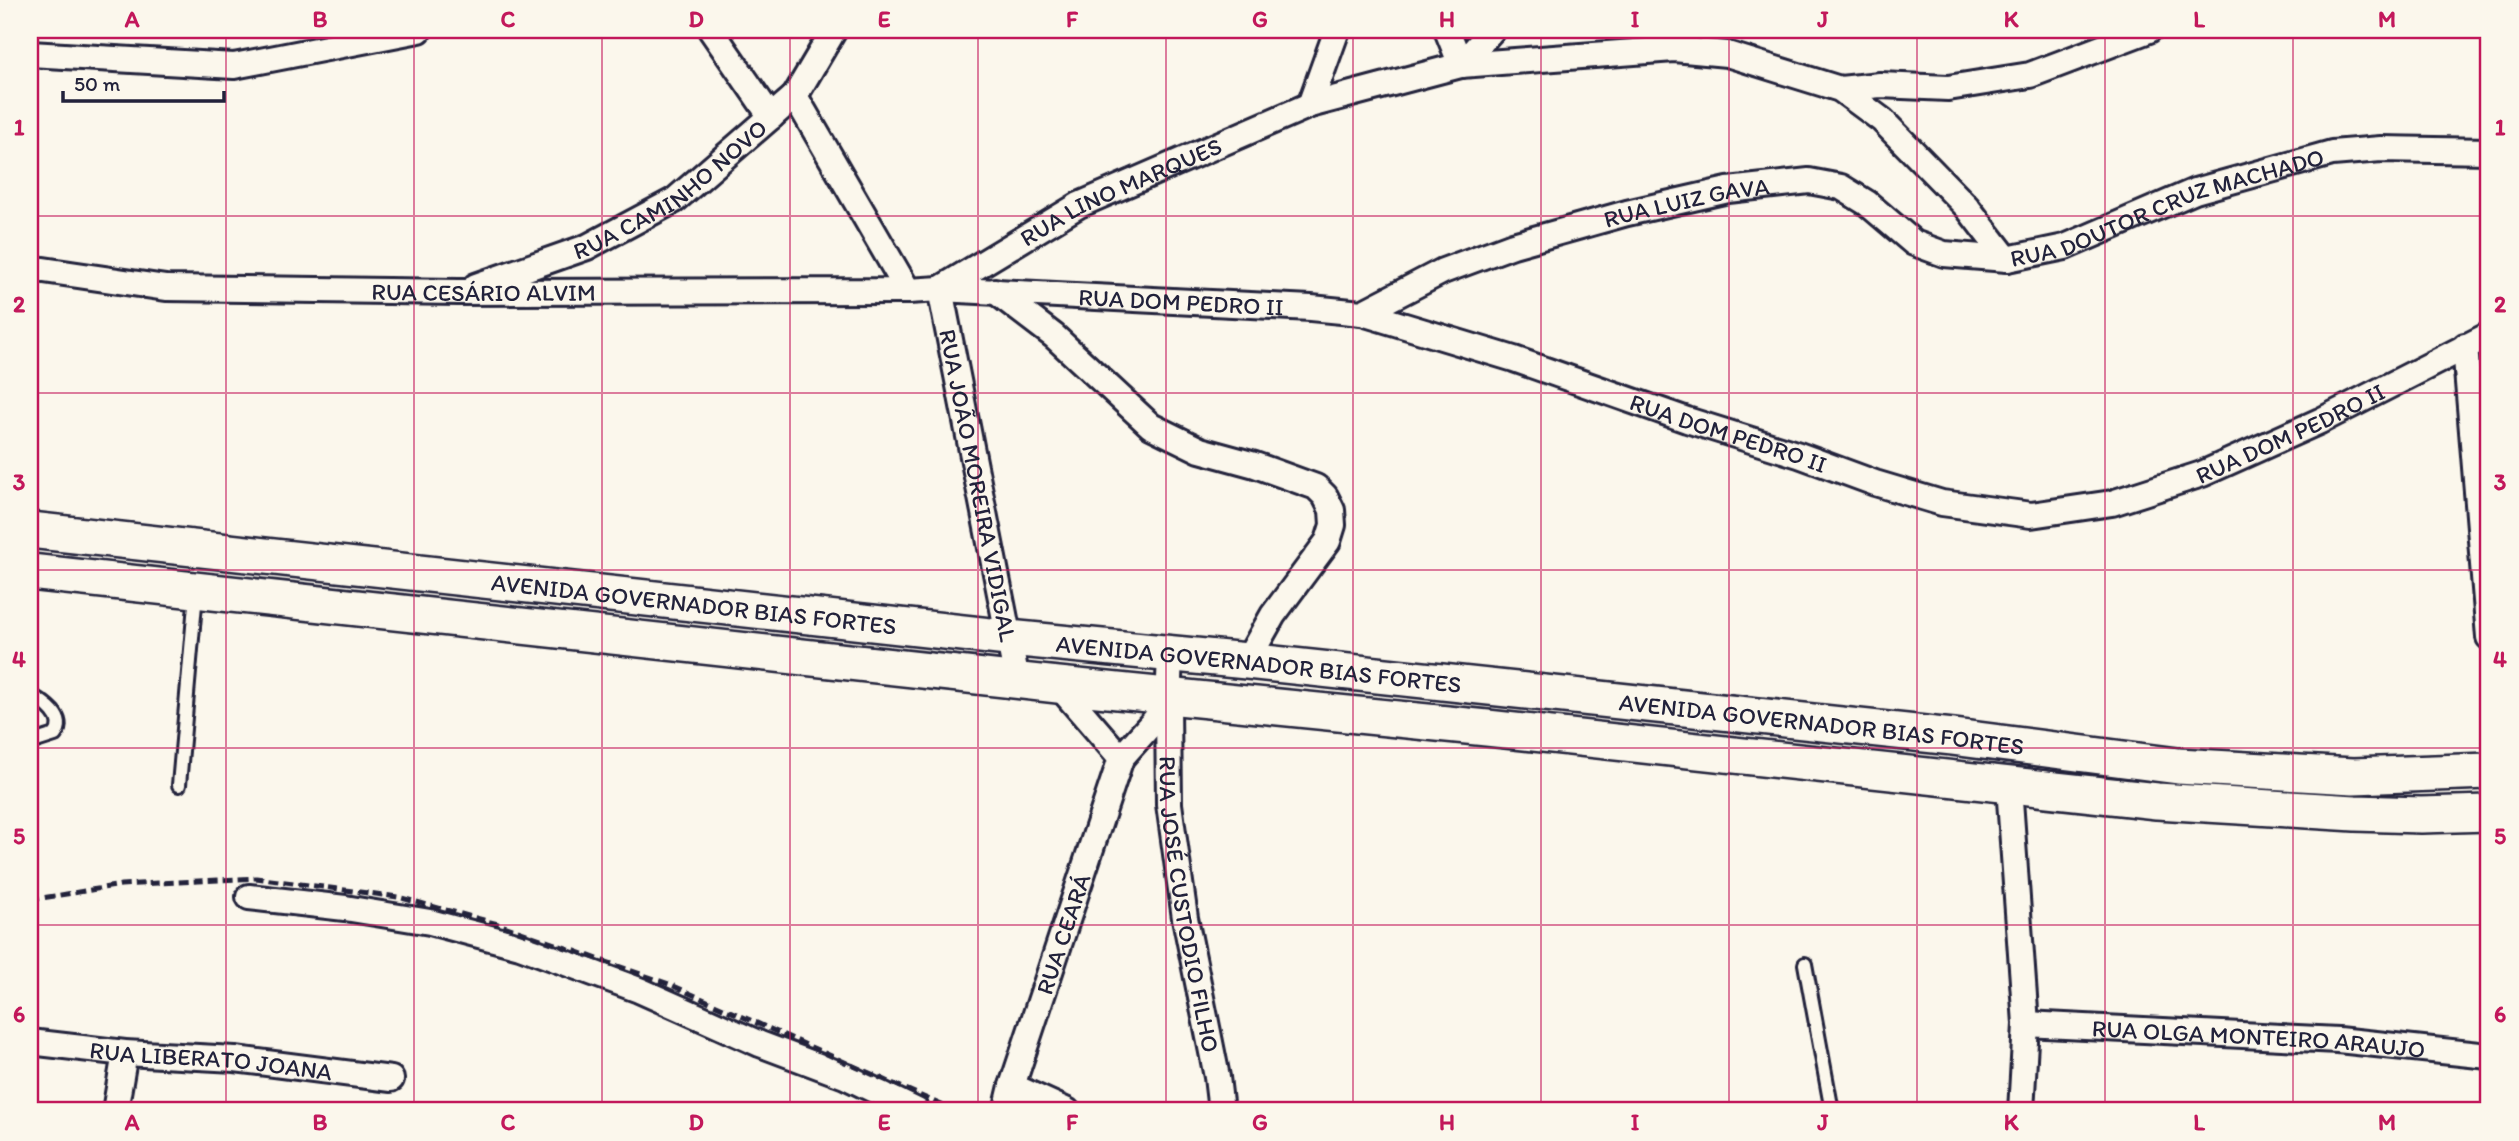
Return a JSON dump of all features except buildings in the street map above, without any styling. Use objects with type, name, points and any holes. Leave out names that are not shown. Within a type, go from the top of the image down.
[{"type":"main road","name":"AVENIDA GOVERNADOR BIAS FORTES","points":[[30,530],[1008,638],[1954,737],[2192,766],[2353,776],[2489,771]]},
{"type":"main road","points":[[206,591],[220,552]]},
{"type":"main road","name":"AVENIDA GOVERNADOR BIAS FORTES","points":[[30,572],[1017,680],[1168,701],[1488,728],[2157,801],[2285,810],[2421,815],[2489,813]]},
{"type":"main road","points":[[533,627],[537,587]]},
{"type":"main road","points":[[1488,728],[1491,688]]},
{"type":"main road","points":[[1954,737],[1954,779]]},
{"type":"street","points":[[30,54],[234,66],[419,30]]},
{"type":"street","points":[[711,30],[771,117]]},
{"type":"street","name":"RUA CAMINHO NOVO","points":[[459,292],[587,247],[675,200],[795,96],[834,30]]},
{"type":"street","points":[[1310,105],[1337,30]]},
{"type":"street","points":[[1447,30],[1461,65],[1492,30]]},
{"type":"street","points":[[1840,89],[1880,85],[1948,88],[2030,75],[2148,30]]},
{"type":"street","name":"RUA DOUTOR CRUZ MACHADO","points":[[1461,65],[1674,49],[1727,54],[1840,89],[1882,120],[1967,207],[2007,259],[2065,247],[2195,191],[2332,153],[2381,149],[2489,151]]},
{"type":"street","name":"RUA LINO MARQUES","points":[[940,289],[1079,205],[1310,105],[1461,65]]},
{"type":"street","points":[[795,96],[908,291]]},
{"type":"street","name":"RUA LUIZ GAVA","points":[[1362,313],[1443,271],[1513,245],[1684,199],[1809,181],[1841,187],[1867,203],[1913,243],[1944,254],[2007,259]]},
{"type":"street","name":"RUA CESÁRIO ALVIM","points":[[30,268],[166,288],[459,292],[940,289]]},
{"type":"street","name":"RUA DOM PEDRO II","points":[[940,289],[1311,307],[1362,313],[1514,359],[1888,487],[1942,503],[2031,515],[2112,503],[2202,474],[2320,421],[2489,335]]},
{"type":"street","name":"RUA JOÃO MOREIRA VIDIGAL","points":[[940,289],[1017,680]]},
{"type":"street","points":[[995,292],[1054,336],[1151,426],[1200,450],[1316,487],[1325,496],[1332,510],[1333,526],[1328,541],[1273,615],[1247,661]]},
{"type":"street","points":[[2465,346],[2486,543],[2489,637]]},
{"type":"street","points":[[1168,701],[1170,654]]},
{"type":"street","points":[[1058,685],[1121,758]]},
{"type":"street","name":"RUA CEARÁ","points":[[1006,1111],[1121,758],[1168,701]]},
{"type":"street","name":"RUA JOSÉ CUSTODIO FILHO","points":[[1168,701],[1169,804],[1185,918],[1217,1077],[1221,1111]]},
{"type":"street","points":[[2009,786],[2026,1024],[2021,1111]]},
{"type":"street","points":[[248,897],[345,908],[430,922],[520,946],[639,990],[760,1044],[845,1076],[917,1111]]},
{"type":"street","name":"RUA OLGA MONTEIRO ARAUJO","points":[[2026,1024],[2338,1040],[2489,1056]]},
{"type":"street","name":"RUA LIBERATO JOANA","points":[[30,1042],[125,1053],[234,1059],[391,1079]]},
{"type":"street","points":[[115,1111],[125,1053]]},
{"type":"street","points":[[1012,1086],[1067,1111]]},
{"type":"lane","points":[[179,785],[206,591]]},
{"type":"lane","points":[[30,695],[40,700],[58,717],[60,725],[55,736],[30,743]]},
{"type":"lane","points":[[1805,964],[1832,1111]]},
{"type":"railway","points":[[30,900],[121,885],[256,878],[398,897],[498,924],[669,984],[955,1111]]}]
